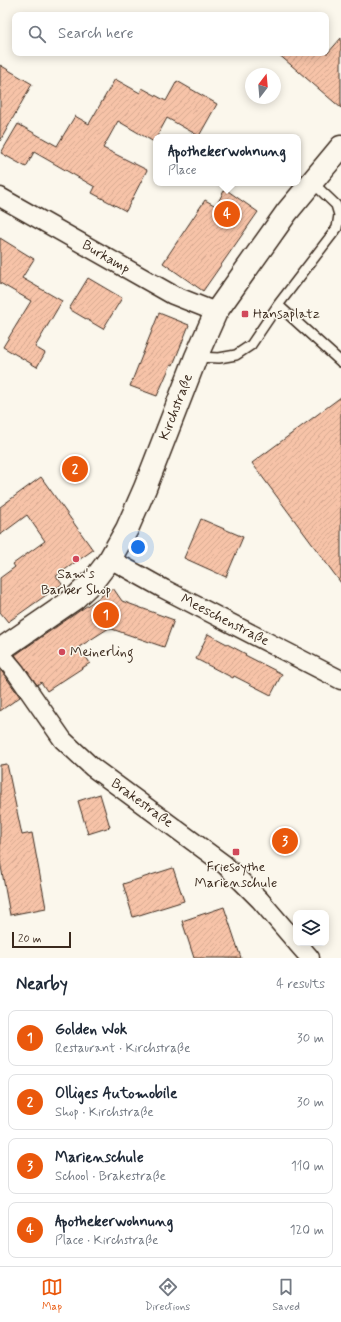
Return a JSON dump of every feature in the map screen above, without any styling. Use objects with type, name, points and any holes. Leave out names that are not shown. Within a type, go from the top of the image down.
[{"type":"street","name":"Kirchstraße","points":[[0,651],[74,599],[94,580],[110,559],[127,529],[145,488],[196,357],[216,312],[288,212],[341,147]]},
{"type":"street","name":"Burkamp","points":[[0,197],[173,295],[216,312]]},
{"type":"street","name":"Meeschenstraße","points":[[110,559],[341,680]]},
{"type":"street","name":"Brakestraße","points":[[0,651],[63,740],[92,767],[225,865],[260,900],[293,938]]},
{"type":"street","name":"Brakestraße","points":[[300,946],[310,958]]},
{"type":"lane","points":[[196,357],[219,358],[236,355],[251,346],[278,306],[337,228],[339,215],[336,205],[312,182]]},
{"type":"lane","points":[[278,306],[341,362]]},
{"type":"building","points":[[341,38],[341,108],[280,56],[329,56],[329,52]]},
{"type":"building","points":[[0,65],[32,84],[0,141]]},
{"type":"building","points":[[115,79],[140,93],[142,88],[166,101],[177,81],[217,104],[200,134],[195,134],[167,118],[158,134],[153,134],[153,141],[118,121],[103,148],[147,170],[126,211],[92,193],[95,187],[34,152],[26,167],[1,153],[18,124],[57,146],[75,116],[89,124]]},
{"type":"building","points":[[225,189],[258,212],[203,291],[163,263],[205,200],[216,206]]},
{"type":"building","points":[[0,238],[34,259],[22,278],[62,301],[35,347],[45,353],[37,367],[3,347],[31,301],[0,283]]},
{"type":"building","points":[[88,278],[122,298],[103,329],[69,309]]},
{"type":"building","points":[[159,313],[189,325],[173,365],[171,364],[157,396],[130,386]]},
{"type":"building","points":[[341,397],[341,583],[252,463]]},
{"type":"building","points":[[41,477],[93,550],[56,576],[62,584],[8,622],[0,612],[0,578],[15,567],[13,564],[45,541],[27,515],[0,535],[0,507]]},
{"type":"building","points":[[201,519],[243,537],[226,577],[184,558]]},
{"type":"building","points":[[113,588],[122,601],[174,620],[164,647],[109,628],[79,647],[90,663],[47,691],[41,682],[37,685],[15,655]]},
{"type":"building","points":[[208,634],[282,674],[271,695],[196,659]]},
{"type":"building","points":[[0,669],[20,697],[0,711]]},
{"type":"building","points":[[7,764],[22,835],[32,833],[46,908],[10,915],[0,861],[0,765]]},
{"type":"building","points":[[100,794],[110,827],[88,834],[78,801]]},
{"type":"building","points":[[173,868],[184,901],[133,917],[123,884]]},
{"type":"building","points":[[224,907],[241,958],[194,958],[182,921]]},
{"type":"place","name":"Apothekerwohnung","points":[[227,214]]},
{"type":"place","name":"Hansaplatz","points":[[245,314]]},
{"type":"place","name":"Olliges Automobile","points":[[75,469]]},
{"type":"place","name":"Sam's Barber Shop","points":[[76,559]]},
{"type":"place","name":"Golden Wok","points":[[106,615]]},
{"type":"place","name":"Meinerling","points":[[62,652]]},
{"type":"place","name":"Marienschule","points":[[285,841]]},
{"type":"place","name":"Friesoythe Marienschule","points":[[236,852]]}]
